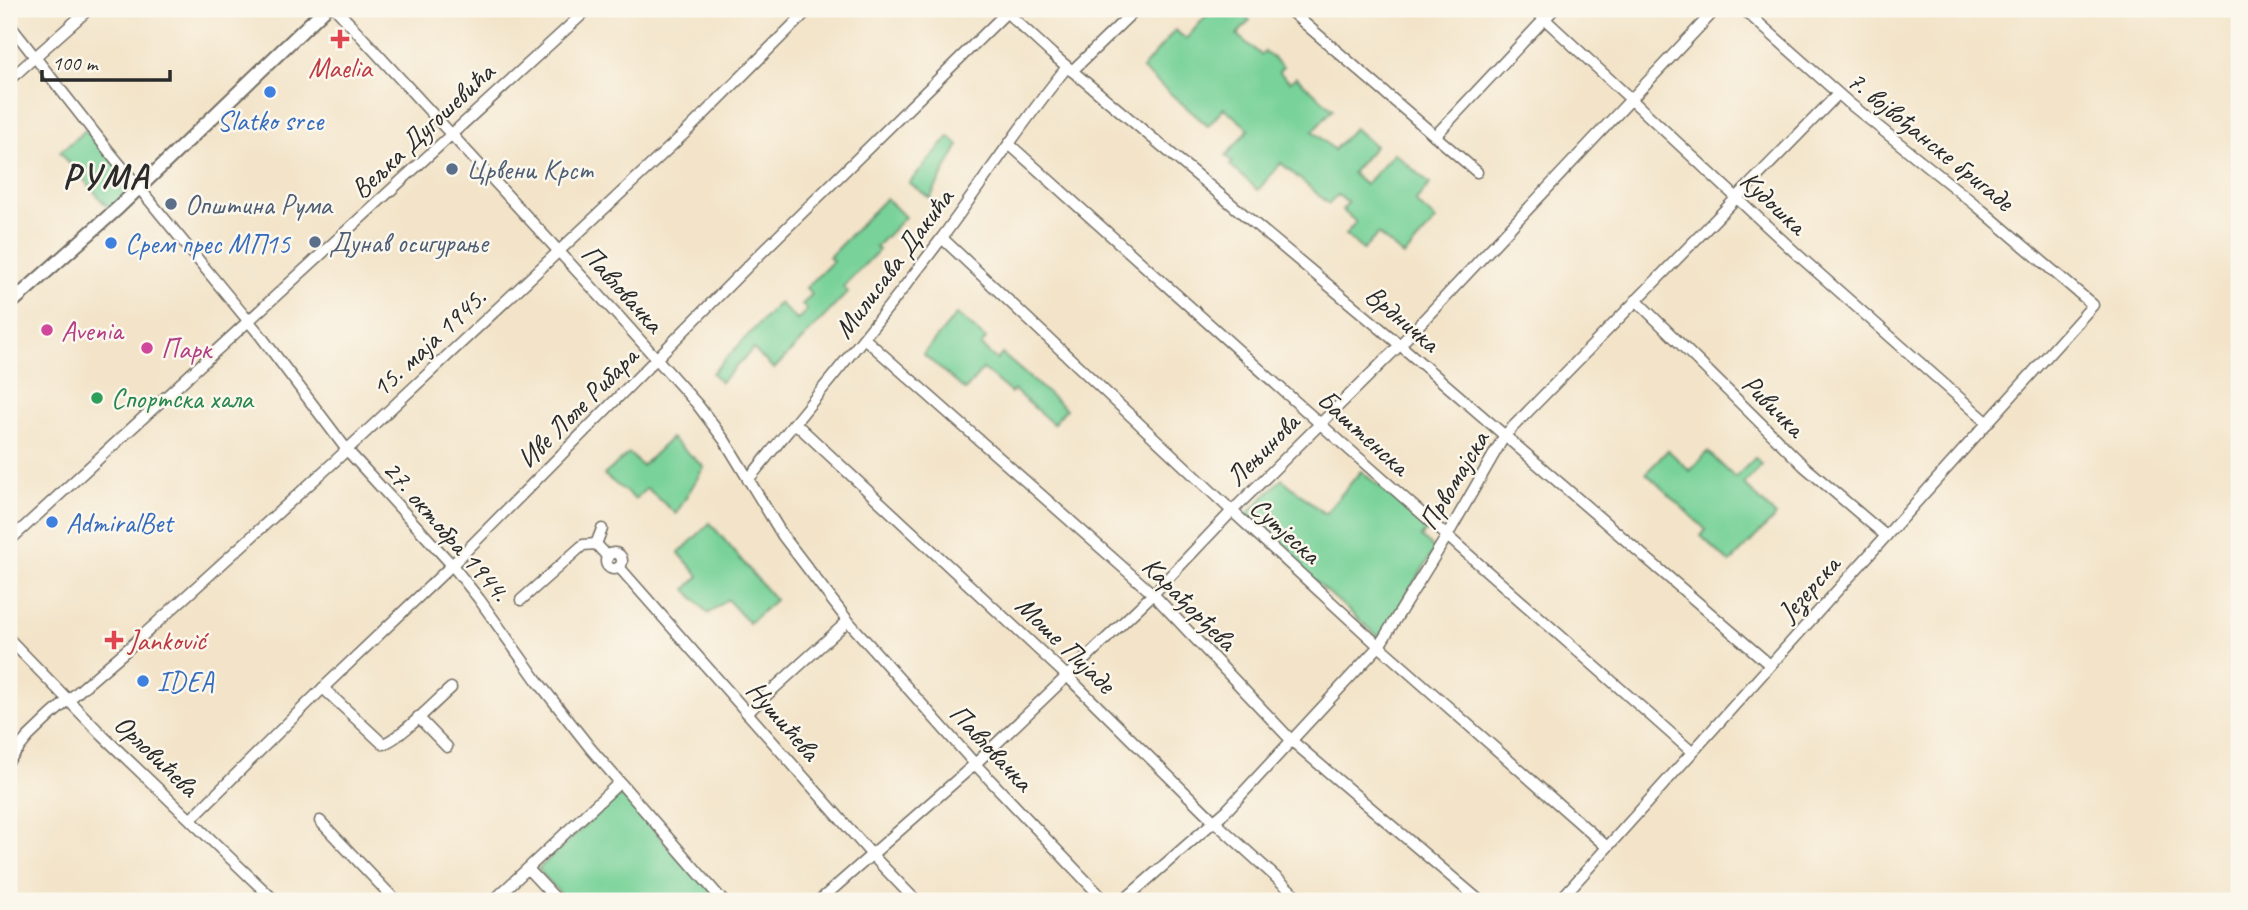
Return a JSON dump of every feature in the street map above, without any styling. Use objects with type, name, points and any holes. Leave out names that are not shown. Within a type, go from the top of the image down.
[{"type":"main road","points":[[9,305],[139,187],[326,9]]},
{"type":"street","points":[[9,80],[89,9]]},
{"type":"street","name":"Павловачка","points":[[336,9],[716,428],[783,536],[848,621],[975,764],[1105,901]]},
{"type":"street","name":"Вељка Дугошевића","points":[[9,541],[588,9]]},
{"type":"street","name":"15. маја 1945.","points":[[9,760],[32,733],[68,699],[347,450],[686,132],[809,9]]},
{"type":"street","name":"Милисава Дакића","points":[[748,480],[865,339],[1009,144],[1070,69],[1136,9]]},
{"type":"street","points":[[1288,9],[1477,172]]},
{"type":"street","name":"Кудошка","points":[[1535,9],[1798,256],[1988,423]]},
{"type":"street","points":[[1435,135],[1554,9]]},
{"type":"street","name":"Лењинова","points":[[819,901],[975,764],[1153,594],[1400,345],[1716,9]]},
{"type":"street","name":"7. војвођанске бригаде","points":[[1742,9],[1838,94],[1977,206],[2092,305]]},
{"type":"street","name":"Врдничка","points":[[1007,10],[1070,69],[1400,345],[1770,665]]},
{"type":"street","name":"Иве Лоле Рибара","points":[[191,819],[452,565],[764,249],[1007,10]]},
{"type":"street","name":"27. октобра 1944.","points":[[9,24],[250,322],[347,450],[452,565],[567,719],[619,783],[723,901]]},
{"type":"street","name":"Првомајска","points":[[1123,901],[1215,822],[1379,646],[1505,435],[1838,94]]},
{"type":"street","name":"Баштенска","points":[[1009,144],[1320,424],[1692,752]]},
{"type":"street","name":"Сутјеска","points":[[942,237],[1232,512],[1607,847]]},
{"type":"street","name":"Ривичка","points":[[1636,300],[1804,466],[1886,536]]},
{"type":"street","name":"Језерска","points":[[1559,901],[2092,305]]},
{"type":"street","name":"Карађорђева","points":[[865,339],[1153,594],[1292,741],[1480,901]]},
{"type":"street","name":"Моше Пијаде","points":[[796,423],[1068,677],[1215,822],[1302,901]]},
{"type":"street","points":[[521,600],[583,545],[596,544],[602,529]]},
{"type":"street","name":"Нушићева","points":[[596,544],[608,556],[609,567],[619,567],[873,856],[916,901]]},
{"type":"street","points":[[747,713],[848,621]]},
{"type":"street","name":"Орловићева","points":[[9,639],[103,736],[275,901]]},
{"type":"street","points":[[323,688],[383,744],[418,718],[451,688]]},
{"type":"street","points":[[418,718],[447,747]]},
{"type":"street","points":[[493,901],[619,783]]},
{"type":"street","points":[[320,821],[396,901]]},
{"type":"street","points":[[528,869],[558,901]]},
{"type":"green space","points":[[1212,9],[1238,9],[1250,20],[1237,35],[1261,55],[1265,51],[1283,67],[1279,72],[1290,82],[1296,77],[1333,109],[1313,131],[1334,150],[1354,128],[1375,146],[1352,173],[1365,185],[1394,153],[1430,184],[1415,202],[1436,220],[1404,256],[1378,234],[1363,250],[1345,235],[1356,222],[1342,210],[1348,203],[1338,195],[1329,204],[1281,163],[1258,190],[1230,165],[1233,162],[1226,156],[1249,129],[1224,108],[1208,126],[1142,69],[1175,30],[1186,39]]},
{"type":"green space","points":[[87,129],[136,187],[111,211],[60,152]]},
{"type":"green space","points":[[949,137],[959,145],[930,198],[909,183]]},
{"type":"green space","points":[[886,198],[905,217],[876,247],[879,250],[843,287],[848,292],[774,369],[753,349],[721,382],[712,373],[779,303],[797,320],[807,310],[802,305],[812,294],[806,288],[833,261],[829,257]]},
{"type":"green space","points":[[957,314],[986,339],[981,346],[997,360],[1002,354],[1066,409],[1053,424],[1014,390],[1011,393],[983,369],[965,390],[923,354]]},
{"type":"green space","points":[[671,438],[704,467],[676,514],[647,488],[635,499],[604,475],[629,453],[642,466]]},
{"type":"green space","points":[[1668,450],[1690,471],[1708,452],[1735,478],[1755,458],[1762,465],[1744,484],[1776,516],[1730,563],[1701,536],[1706,530],[1646,473]]},
{"type":"green space","points":[[1361,471],[1429,528],[1421,537],[1435,549],[1380,638],[1243,518],[1282,479],[1325,514]]},
{"type":"green space","points":[[710,523],[775,600],[749,623],[727,599],[708,614],[686,589],[699,576],[679,553]]},
{"type":"green space","points":[[620,793],[720,901],[567,901],[538,869]]},
{"type":"place","name":"Maelia","points":[[340,39]]},
{"type":"place","name":"Slatko srce","points":[[270,92]]},
{"type":"place","name":"Црвени Крст","points":[[452,169]]},
{"type":"place","name":"Општина Рума","points":[[171,204]]},
{"type":"place","name":"Дунав осигурање","points":[[315,242]]},
{"type":"place","name":"Срем прес МП15","points":[[111,243]]},
{"type":"place","name":"Avenia","points":[[47,330]]},
{"type":"place","name":"Парк","points":[[147,348]]},
{"type":"place","name":"Спортска хала","points":[[97,398]]},
{"type":"place","name":"AdmiralBet","points":[[52,522]]},
{"type":"place","name":"Janković","points":[[114,640]]},
{"type":"place","name":"IDEA","points":[[143,681]]},
{"type":"district","name":"РУМА","points":[[106,176]]}]
